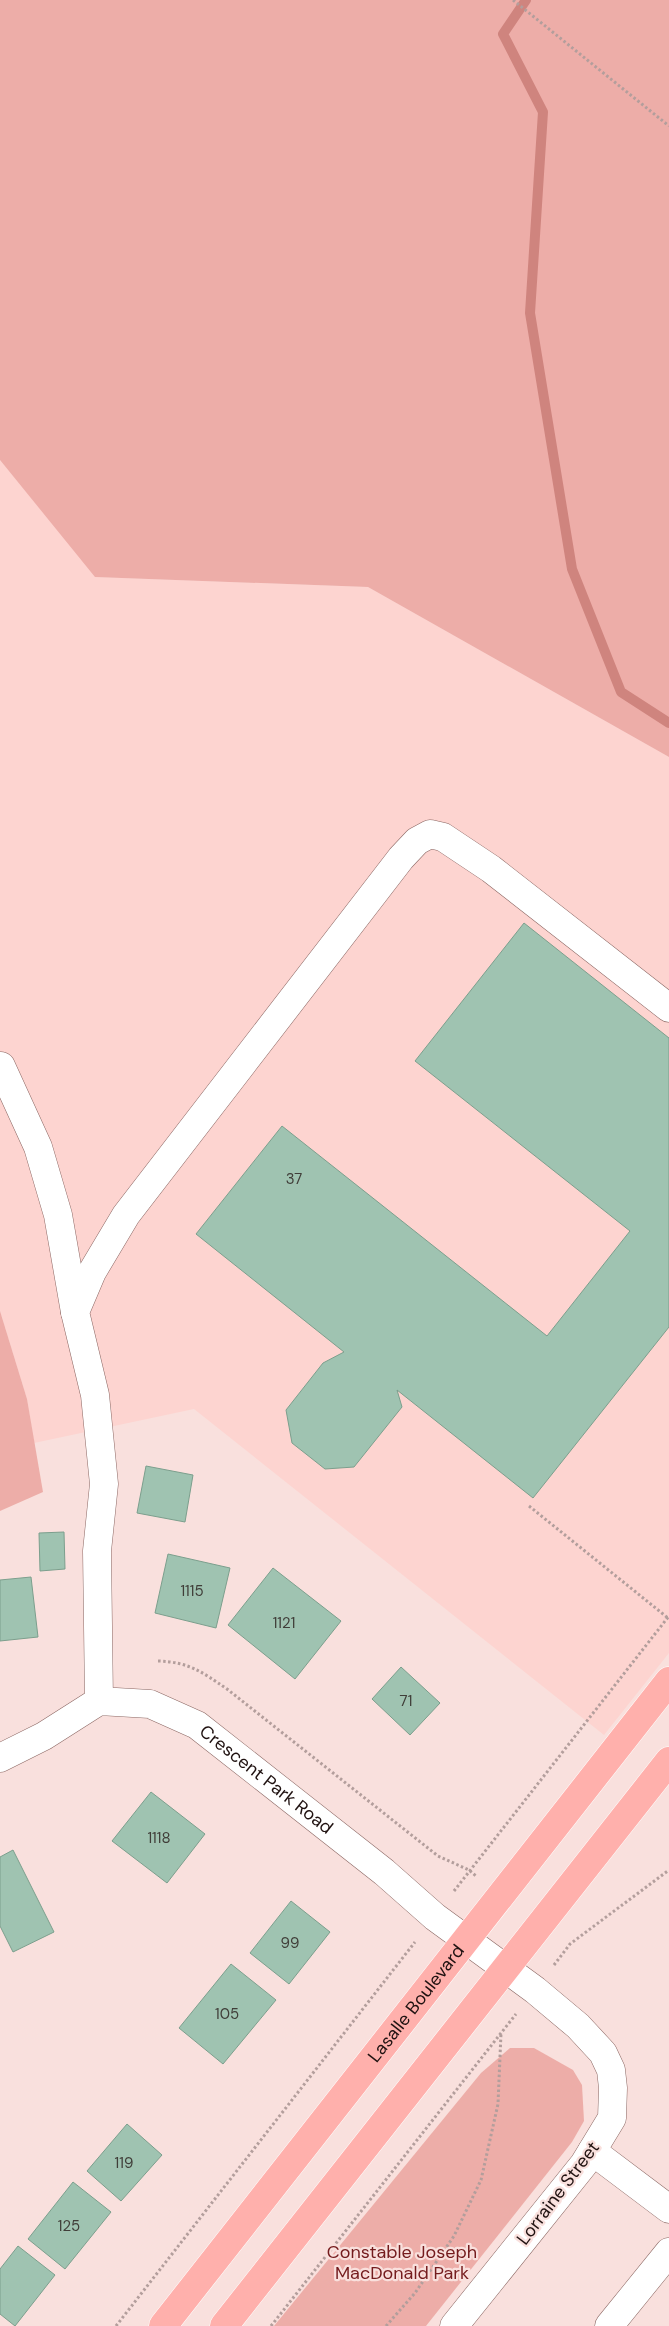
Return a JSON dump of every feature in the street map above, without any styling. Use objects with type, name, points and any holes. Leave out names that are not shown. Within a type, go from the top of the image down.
[{"type":"main road","name":"Lasalle Boulevard","points":[[163,2326],[669,1681]]},
{"type":"main road","points":[[224,2326],[669,1761]]},
{"type":"street","points":[[75,1312],[92,1272],[126,1215],[416,841],[430,834],[443,837],[492,869],[669,1008]]},
{"type":"street","points":[[0,1758],[44,1736],[99,1701],[97,1551],[104,1484],[95,1395],[75,1312],[58,1215],[38,1147],[1,1066]]},
{"type":"street","name":"Crescent Park Road","points":[[99,1701],[150,1704],[198,1726],[384,1872],[435,1916],[507,1968]]},
{"type":"street","name":"Lorraine Street","points":[[454,2326],[584,2164],[612,2118],[611,2070],[603,2053],[584,2033],[507,1968]]},
{"type":"street","points":[[592,2151],[669,2209]]},
{"type":"street","points":[[610,2326],[669,2252]]},
{"type":"path","points":[[513,0],[669,126]]},
{"type":"path","points":[[116,2326],[469,1870],[668,1617],[529,1506]]},
{"type":"path","points":[[158,1661],[178,1662],[200,1671],[226,1689],[438,1856],[469,1870],[498,1897]]},
{"type":"path","points":[[271,2326],[570,1944],[669,1870]]},
{"type":"path","points":[[535,1931],[570,1944]]},
{"type":"path","points":[[386,2326],[414,2293],[454,2236],[481,2180],[498,2104],[501,2032]]},
{"type":"shaded area","points":[[0,460],[96,577],[368,587],[669,757],[669,1653],[604,1735],[194,1409],[34,1443],[27,1399],[0,1311]]},
{"type":"green space","points":[[0,0],[669,0],[669,757],[368,587],[95,577],[0,460]]},
{"type":"green space","points":[[0,1311],[27,1399],[43,1492],[0,1511]]},
{"type":"green space","name":"Constable Joseph MacDonald Park","points":[[510,2048],[534,2048],[573,2070],[582,2085],[584,2121],[572,2142],[426,2326],[274,2326],[481,2073]]},
{"type":"building","points":[[524,923],[669,1038],[669,1327],[533,1498],[397,1390],[402,1407],[354,1467],[325,1469],[292,1443],[286,1410],[323,1363],[344,1352],[196,1234],[282,1126],[547,1336],[630,1231],[415,1061]]},
{"type":"building","points":[[146,1466],[193,1475],[185,1522],[137,1513]]},
{"type":"building","points":[[64,1532],[65,1569],[40,1571],[39,1533]]},
{"type":"building","points":[[168,1554],[230,1568],[216,1628],[155,1613]]},
{"type":"building","points":[[273,1568],[341,1621],[295,1679],[228,1625]]},
{"type":"building","points":[[31,1577],[38,1637],[0,1641],[0,1580]]},
{"type":"building","points":[[401,1667],[440,1703],[410,1735],[372,1699]]},
{"type":"building","points":[[151,1792],[205,1834],[167,1883],[112,1841]]},
{"type":"building","points":[[13,1850],[54,1932],[13,1952],[0,1926],[0,1857]]},
{"type":"building","points":[[291,1901],[330,1932],[289,1984],[250,1953]]},
{"type":"building","points":[[231,1964],[276,2000],[223,2064],[179,2028]]},
{"type":"building","points":[[127,2124],[162,2155],[121,2201],[87,2171]]},
{"type":"building","points":[[73,2182],[111,2212],[65,2269],[28,2239]]},
{"type":"building","points":[[18,2246],[55,2275],[15,2326],[0,2314],[0,2269]]},
{"type":"waterway","points":[[526,0],[503,34],[543,112],[530,313],[572,569],[621,692],[669,723]]}]
